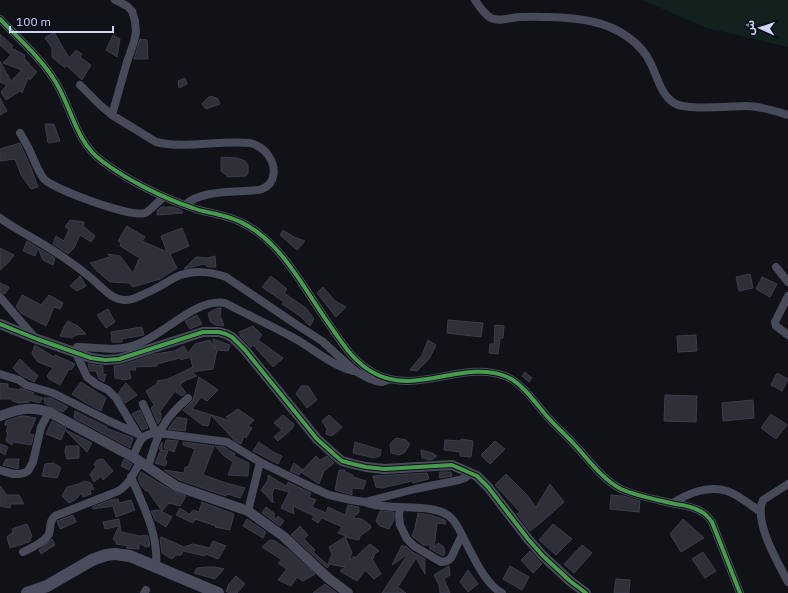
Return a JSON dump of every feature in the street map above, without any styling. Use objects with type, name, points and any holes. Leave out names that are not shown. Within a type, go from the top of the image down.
[{"type":"main road","points":[[27,593],[47,586],[92,560],[106,555],[115,554],[130,556],[218,593]]},
{"type":"street","points":[[112,115],[136,32],[132,11],[127,6],[115,0]]},
{"type":"street","points":[[475,0],[488,15],[493,18],[504,20],[518,17],[546,17],[582,20],[595,22],[622,33],[646,56],[665,94],[674,103],[683,106],[748,106],[788,115]]},
{"type":"street","points":[[0,19],[52,75],[59,87],[68,111],[83,142],[92,153],[112,167],[164,196],[185,205],[240,222],[255,230],[274,248],[298,279],[347,350],[369,370],[389,379],[418,381],[476,372],[507,376],[530,396],[551,421],[606,478],[621,489],[702,512],[710,519],[740,593]]},
{"type":"street","points":[[80,84],[100,106],[156,142],[188,144],[250,143],[261,148],[269,156],[273,165],[274,174],[273,180],[266,187],[256,190],[205,196],[192,200],[185,205]]},
{"type":"street","points":[[20,132],[41,175],[47,181],[62,189],[86,199],[136,214],[145,213],[164,196]]},
{"type":"street","points":[[0,218],[56,252],[83,271],[109,294],[120,299],[128,300],[136,298],[177,277],[185,275],[206,272],[226,277],[322,341],[355,371]]},
{"type":"street","points":[[776,267],[788,282]]},
{"type":"street","points":[[788,296],[775,322],[776,326],[788,335]]},
{"type":"street","points":[[0,298],[37,340]]},
{"type":"street","points":[[140,462],[140,435],[116,398],[108,390],[96,384],[87,377],[76,353],[76,348],[127,348],[149,340],[192,311],[209,303],[225,302],[281,331],[342,368],[355,371],[376,381],[382,382],[389,379]]},
{"type":"street","points":[[0,324],[37,340],[97,360],[119,359],[203,332],[219,332],[226,334],[245,350],[317,439],[342,460],[366,467],[384,469],[452,465],[477,476],[488,487],[543,556],[570,581],[586,593]]},
{"type":"street","points":[[340,356],[347,350]]},
{"type":"street","points":[[0,374],[19,380],[26,385],[53,393],[140,435],[157,433],[227,442],[260,462],[329,495],[365,502],[377,506],[436,510],[441,512],[451,517],[472,555],[492,586],[502,593]]},
{"type":"street","points":[[23,552],[46,538],[51,522],[55,516],[120,491],[131,477],[157,433],[172,412],[188,398]]},
{"type":"street","points":[[144,404],[157,433]]},
{"type":"street","points":[[0,416],[24,408],[49,412],[140,462],[176,486],[248,511],[283,536],[328,578],[348,593]]},
{"type":"street","points":[[0,470],[11,474],[20,475],[28,471],[33,462],[41,427],[49,412]]},
{"type":"street","points":[[248,511],[260,462]]},
{"type":"street","points":[[365,502],[415,489],[459,480],[465,478],[471,473]]},
{"type":"street","points":[[131,477],[153,535],[156,566]]},
{"type":"street","points":[[788,484],[763,500],[760,505],[767,542],[788,582]]},
{"type":"street","points":[[673,503],[693,493],[715,489],[726,491],[760,511]]},
{"type":"street","points":[[400,508],[400,525],[406,539],[414,546],[441,562],[447,561],[451,558],[462,535]]},
{"type":"shaded area","points":[[642,0],[788,0],[788,47],[707,28]]},
{"type":"building","points":[[54,32],[69,58],[76,50],[82,54],[80,57],[91,65],[82,80],[66,65],[65,68],[52,57],[52,48],[45,38]]},
{"type":"building","points":[[0,34],[13,46],[11,48],[25,55],[24,58],[37,72],[30,80],[28,78],[22,93],[20,91],[6,100],[1,92],[7,85],[0,82],[0,61],[11,81],[22,70],[3,63],[11,55],[0,45]]},
{"type":"building","points":[[113,35],[120,39],[117,57],[106,50]]},
{"type":"building","points":[[140,39],[147,40],[148,59],[134,59]]},
{"type":"building","points":[[185,78],[187,84],[179,88],[178,81]]},
{"type":"building","points":[[210,96],[217,98],[220,104],[206,109],[202,104]]},
{"type":"building","points":[[0,98],[7,111],[0,115]]},
{"type":"building","points":[[45,124],[54,124],[60,141],[48,143]]},
{"type":"building","points":[[20,143],[38,187],[31,189],[21,175],[15,159],[0,161],[0,149]]},
{"type":"building","points":[[221,157],[237,158],[245,161],[248,165],[248,173],[246,176],[228,177],[221,171]]},
{"type":"building","points":[[161,207],[174,207],[181,210],[183,213],[157,215],[157,211]]},
{"type":"building","points":[[70,220],[84,222],[83,226],[95,236],[91,242],[80,235],[74,248],[68,254],[53,244],[56,236],[64,241],[69,229],[65,227]]},
{"type":"building","points":[[127,226],[145,237],[142,241],[167,252],[161,236],[182,228],[189,246],[170,254],[177,268],[160,279],[133,287],[129,283],[110,282],[90,263],[110,257],[108,254],[120,256],[133,273],[139,259],[141,259],[120,246],[121,243],[118,241]]},
{"type":"building","points":[[283,230],[294,237],[305,241],[297,250],[280,235]]},
{"type":"building","points":[[27,241],[55,258],[53,265],[43,260],[38,248],[35,256],[23,251]]},
{"type":"building","points":[[0,248],[14,255],[0,270]]},
{"type":"building","points":[[215,256],[216,267],[208,267],[204,264],[184,269],[196,257],[207,258]]},
{"type":"building","points":[[750,274],[753,288],[739,291],[736,277]]},
{"type":"building","points":[[80,276],[86,286],[77,291],[70,286]]},
{"type":"building","points":[[271,276],[287,289],[284,293],[306,308],[314,319],[310,326],[300,316],[282,304],[284,302],[262,287]]},
{"type":"building","points":[[762,277],[777,284],[770,297],[756,289]]},
{"type":"building","points":[[0,283],[9,287],[5,294],[0,292]]},
{"type":"building","points":[[323,287],[335,301],[346,307],[336,317],[317,293]]},
{"type":"building","points":[[22,295],[41,305],[49,295],[63,303],[60,309],[54,307],[46,326],[21,313],[16,307]]},
{"type":"building","points":[[221,308],[220,317],[224,326],[215,325],[210,321],[208,313]]},
{"type":"building","points":[[108,309],[115,322],[106,328],[97,315]]},
{"type":"building","points":[[197,315],[202,324],[190,329],[185,321]]},
{"type":"building","points":[[448,320],[483,323],[481,337],[447,333]]},
{"type":"building","points":[[68,321],[78,326],[86,334],[76,335],[72,338],[60,336]]},
{"type":"building","points":[[495,325],[504,326],[503,338],[500,338],[498,354],[489,353],[490,344],[494,344]]},
{"type":"building","points":[[253,326],[262,335],[258,340],[283,358],[273,367],[253,345],[251,347],[241,337],[239,332]]},
{"type":"building","points":[[142,327],[144,335],[122,339],[122,342],[112,342],[111,332]]},
{"type":"building","points":[[696,335],[697,351],[678,352],[677,336]]},
{"type":"building","points":[[213,339],[230,345],[228,351],[217,350],[213,369],[192,372],[197,376],[186,380],[180,385],[186,393],[182,396],[176,392],[177,389],[175,391],[159,413],[161,413],[161,419],[158,424],[151,408],[154,405],[146,391],[157,384],[157,381],[168,379],[193,367],[190,357],[157,364],[157,366],[135,367],[136,370],[129,370],[131,378],[125,380],[115,378],[114,366],[155,354],[174,351],[184,346],[188,353],[195,344],[210,340],[215,349]]},
{"type":"building","points":[[428,340],[436,345],[429,359],[417,371],[410,370],[422,355]]},
{"type":"building","points":[[35,345],[54,357],[55,355],[75,364],[71,370],[69,369],[60,385],[49,379],[47,376],[53,368],[38,362],[34,357],[32,353]]},
{"type":"building","points":[[20,359],[38,376],[34,382],[19,374],[13,368]]},
{"type":"building","points":[[88,364],[103,366],[103,375],[106,374],[104,382],[99,379],[96,371],[90,371]]},
{"type":"building","points":[[525,372],[532,378],[529,382],[522,376]]},
{"type":"building","points":[[777,373],[788,379],[782,391],[771,385]]},
{"type":"building","points":[[199,377],[218,390],[207,401],[201,397],[192,409],[231,421],[226,417],[238,409],[254,420],[248,426],[252,428],[246,438],[244,436],[241,444],[235,441],[211,415],[208,426],[202,425],[183,410],[193,400]]},
{"type":"building","points":[[81,382],[106,398],[101,411],[72,394]]},
{"type":"building","points":[[0,383],[8,384],[8,388],[20,390],[20,388],[34,393],[33,395],[43,398],[39,403],[30,400],[29,402],[19,403],[12,401],[12,399],[0,399]]},
{"type":"building","points":[[126,383],[137,395],[125,403],[118,393]]},
{"type":"building","points":[[301,386],[308,386],[317,400],[307,408],[296,394]]},
{"type":"building","points":[[665,395],[697,396],[696,422],[664,421]]},
{"type":"building","points":[[44,398],[51,398],[68,407],[63,412],[45,404]]},
{"type":"building","points":[[753,400],[754,418],[723,421],[722,403]]},
{"type":"building","points":[[140,410],[148,428],[142,430],[132,414]]},
{"type":"building","points":[[75,411],[107,427],[106,428],[133,438],[130,448],[74,418]]},
{"type":"building","points":[[771,414],[787,425],[776,439],[761,428]]},
{"type":"building","points":[[283,415],[294,424],[293,428],[278,441],[274,437],[282,430],[274,423]]},
{"type":"building","points":[[329,415],[342,427],[332,436],[326,434],[327,429],[322,421]]},
{"type":"building","points":[[20,416],[36,418],[29,434],[34,435],[31,445],[13,442],[12,445],[6,441],[8,425],[5,425],[6,421]]},
{"type":"building","points":[[177,417],[187,419],[185,431],[168,429]]},
{"type":"building","points":[[52,421],[66,428],[61,440],[46,434]]},
{"type":"building","points":[[66,431],[92,443],[87,452]]},
{"type":"building","points":[[396,438],[406,440],[410,444],[404,453],[399,455],[391,453],[390,444]]},
{"type":"building","points":[[461,439],[473,441],[471,457],[460,456],[460,452],[444,450],[445,440],[461,441]]},
{"type":"building","points":[[166,440],[178,441],[174,452],[164,448]]},
{"type":"building","points":[[495,441],[505,449],[490,464],[481,455]]},
{"type":"building","points":[[162,442],[162,450],[168,451],[165,459],[167,462],[165,466],[155,463],[161,450],[159,449]]},
{"type":"building","points":[[183,442],[214,446],[203,475],[245,488],[240,498],[227,494],[226,496],[179,480],[164,470],[184,473],[185,467],[188,467],[195,449],[183,445]]},
{"type":"building","points":[[259,442],[273,452],[282,456],[278,464],[253,451]]},
{"type":"building","points":[[355,442],[381,450],[380,456],[374,458],[353,453]]},
{"type":"building","points":[[0,444],[8,447],[5,455],[0,452]]},
{"type":"building","points":[[66,446],[79,446],[79,458],[67,459],[65,452]]},
{"type":"building","points":[[215,446],[225,447],[235,454],[234,456],[249,463],[248,476],[228,475],[233,462],[223,455]]},
{"type":"building","points":[[421,450],[437,456],[431,460],[422,458]]},
{"type":"building","points":[[316,456],[320,460],[327,456],[334,463],[324,471],[319,484],[301,472]]},
{"type":"building","points":[[6,459],[19,459],[18,469],[3,465]]},
{"type":"building","points":[[103,459],[113,471],[103,480],[101,476],[94,482],[90,474],[96,467],[94,464],[97,460]]},
{"type":"building","points":[[124,459],[132,464],[129,470],[121,466]]},
{"type":"building","points":[[54,463],[61,468],[57,478],[42,476],[45,464]]},
{"type":"building","points":[[294,463],[303,470],[299,475],[290,471]]},
{"type":"building","points":[[339,470],[345,470],[345,472],[353,475],[353,477],[366,481],[363,489],[352,488],[352,495],[335,490]]},
{"type":"building","points":[[141,472],[173,491],[186,496],[180,506],[169,503],[162,511],[147,490],[146,491],[141,486],[138,478]]},
{"type":"building","points":[[440,472],[451,472],[452,476],[439,478]]},
{"type":"building","points":[[427,473],[429,479],[413,483],[412,481],[382,488],[376,487],[373,476]]},
{"type":"building","points":[[506,474],[527,495],[536,507],[550,484],[564,502],[530,531],[517,514],[520,512],[495,485]]},
{"type":"building","points":[[268,475],[286,486],[288,482],[311,493],[309,497],[316,500],[312,507],[326,513],[328,507],[345,515],[348,505],[359,507],[359,512],[353,518],[362,519],[371,526],[370,529],[360,536],[359,540],[345,537],[346,536],[338,533],[342,527],[322,518],[318,523],[312,519],[314,516],[293,506],[294,514],[281,508],[289,492],[274,488],[272,494],[273,503],[261,490],[268,480]]},
{"type":"building","points":[[84,481],[91,483],[94,489],[90,490],[91,494],[83,497],[82,493],[75,500],[69,503],[62,496],[67,487]]},
{"type":"building","points":[[0,486],[7,495],[19,495],[24,504],[11,504],[10,508],[0,506]]},
{"type":"building","points":[[611,495],[624,496],[640,501],[639,512],[610,509]]},
{"type":"building","points":[[118,499],[119,503],[131,500],[135,510],[116,517],[113,506],[93,509],[92,507],[110,500]]},
{"type":"building","points":[[202,502],[234,514],[230,530],[215,527],[216,526],[195,519],[193,523],[176,515],[180,508],[189,514],[194,510],[199,512]]},
{"type":"building","points":[[266,507],[274,513],[275,520],[278,516],[284,521],[280,526],[262,513]]},
{"type":"building","points":[[159,510],[172,517],[166,527],[155,520],[151,511]]},
{"type":"building","points":[[380,511],[394,512],[394,520],[389,529],[380,526],[376,521]]},
{"type":"building","points":[[418,513],[431,515],[445,520],[446,524],[437,523],[434,548],[438,543],[444,547],[445,553],[443,556],[430,549],[430,545],[423,545],[412,536]]},
{"type":"building","points":[[73,515],[76,522],[60,529],[57,521]]},
{"type":"building","points":[[119,519],[121,532],[140,536],[146,535],[148,536],[150,546],[146,547],[139,543],[139,549],[126,548],[128,546],[116,544],[116,541],[113,539],[119,526],[105,529],[103,522]]},
{"type":"building","points":[[247,519],[266,532],[263,538],[243,526]]},
{"type":"building","points":[[683,519],[704,538],[681,552],[670,534]]},
{"type":"building","points":[[27,524],[32,536],[29,542],[10,548],[7,537],[13,532],[12,529]]},
{"type":"building","points":[[553,524],[572,539],[556,555],[539,540]]},
{"type":"building","points":[[300,526],[308,535],[304,539],[315,550],[313,552],[329,566],[327,568],[291,535]]},
{"type":"building","points":[[161,537],[184,547],[193,544],[210,548],[213,541],[226,546],[218,559],[206,554],[205,556],[183,551],[181,555],[176,555],[172,559],[162,553]]},
{"type":"building","points":[[345,537],[352,553],[349,560],[354,556],[355,558],[370,544],[379,551],[375,553],[373,559],[371,557],[381,574],[374,579],[365,570],[357,581],[340,571],[345,567],[328,564],[332,554],[329,547]]},
{"type":"building","points":[[52,539],[55,545],[41,554],[39,550]]},
{"type":"building","points":[[270,540],[275,541],[290,551],[315,574],[303,581],[297,577],[291,586],[278,580],[287,569],[278,563],[282,560],[262,547]]},
{"type":"building","points":[[402,545],[405,547],[406,546],[411,551],[425,559],[425,574],[416,558],[398,587],[406,593],[382,593],[408,554],[392,565]]},
{"type":"building","points":[[582,545],[592,553],[574,573],[564,564]]},
{"type":"building","points":[[530,551],[542,564],[533,573],[521,560]]},
{"type":"building","points":[[703,552],[716,571],[705,578],[692,559]]},
{"type":"building","points":[[449,566],[450,575],[444,579],[450,593],[440,593],[439,585],[434,575]]},
{"type":"building","points":[[510,566],[529,577],[522,590],[503,579]]},
{"type":"building","points":[[207,567],[224,569],[215,579],[194,573],[197,568]]},
{"type":"building","points":[[468,570],[478,584],[468,592],[460,582]]},
{"type":"building","points":[[236,576],[245,584],[237,593],[229,593],[226,591],[229,584]]},
{"type":"building","points":[[616,579],[630,580],[629,593],[614,593]]},
{"type":"building","points":[[325,584],[337,593],[313,593]]},
{"type":"cycle path","points":[[0,19],[36,57],[55,81],[80,134],[93,153],[102,161],[134,182],[158,194],[197,209],[231,218],[245,224],[264,237],[283,257],[297,275],[322,314],[355,359],[368,370],[392,379],[408,381],[424,380],[473,372],[489,372],[511,379],[527,392],[548,418],[614,485],[640,496],[699,510],[706,515],[712,522],[740,593]]},
{"type":"cycle path","points":[[0,324],[91,358],[105,360],[119,359],[203,332],[219,332],[226,334],[232,337],[245,350],[317,439],[342,461],[366,467],[384,469],[452,465],[477,476],[488,487],[543,556],[570,581],[586,593]]}]
